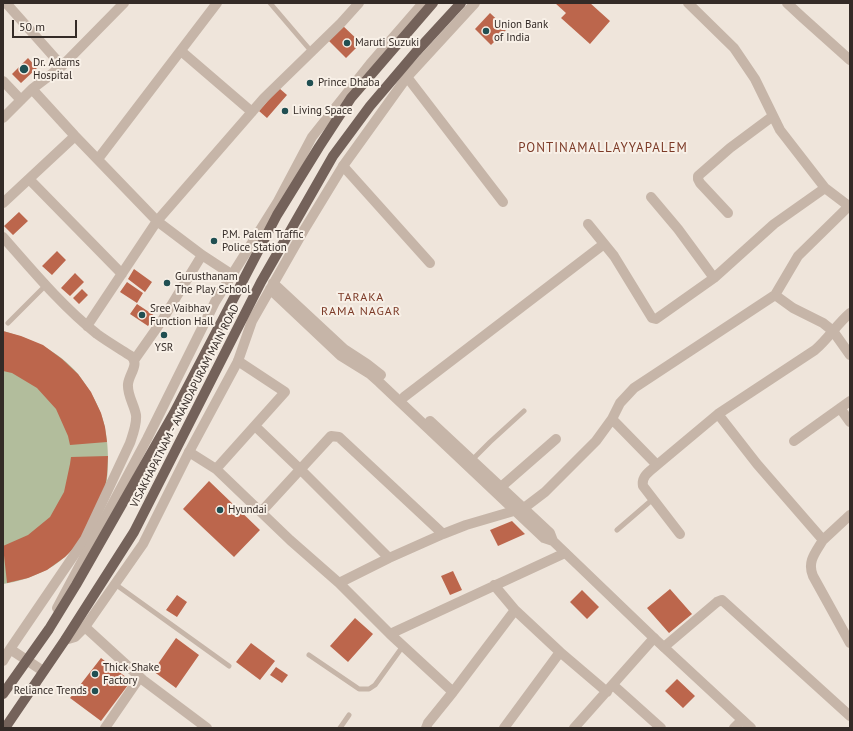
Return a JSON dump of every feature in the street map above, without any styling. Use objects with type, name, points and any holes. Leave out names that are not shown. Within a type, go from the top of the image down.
[{"type":"main road","name":"VISAKHAPATNAM - ANANDAPURAM MAIN ROAD","points":[[3,694],[49,629],[76,585],[174,413],[277,215],[319,147],[351,98],[433,3]]},
{"type":"main road","name":"VISAKHAPATNAM - ANANDAPURAM MAIN ROAD","points":[[5,728],[65,640],[134,532],[261,282],[333,156],[370,106],[416,52],[461,3]]},
{"type":"street","points":[[6,3],[62,66]]},
{"type":"street","points":[[3,118],[32,89],[62,66],[124,3]]},
{"type":"street","points":[[98,159],[217,3]]},
{"type":"street","points":[[87,326],[157,221],[278,82],[341,23],[359,3]]},
{"type":"street","points":[[49,629],[56,610],[147,439],[211,309],[231,274],[277,203],[312,137],[370,64],[423,3]]},
{"type":"street","points":[[65,640],[75,637],[85,627],[143,544],[189,452],[238,362],[252,321],[271,286],[343,166],[407,77],[475,3]]},
{"type":"street","points":[[339,583],[389,558],[466,525],[520,510],[545,492],[596,441],[612,419],[620,403],[634,388],[775,295],[798,256],[849,206],[825,188],[780,130],[755,80],[734,48],[688,3]]},
{"type":"street","points":[[787,3],[850,60]]},
{"type":"street","points":[[181,51],[252,112]]},
{"type":"street","points":[[407,77],[502,202]]},
{"type":"street","points":[[3,81],[22,100]]},
{"type":"street","points":[[32,89],[157,221],[202,255],[231,274]]},
{"type":"street","points":[[728,213],[700,183],[698,176],[730,148],[773,116]]},
{"type":"street","points":[[3,203],[75,136]]},
{"type":"street","points":[[343,166],[430,262]]},
{"type":"street","points":[[29,179],[122,274]]},
{"type":"street","points":[[588,224],[614,256],[652,318],[656,319],[660,318],[714,278],[774,224],[825,188]]},
{"type":"street","points":[[651,197],[678,229],[714,278]]},
{"type":"street","points":[[3,237],[46,285],[87,326],[135,359]]},
{"type":"street","points":[[404,397],[604,244]]},
{"type":"street","points":[[3,661],[85,539],[130,443],[134,431],[136,417],[128,389],[128,382],[136,362],[135,359],[162,322],[202,255]]},
{"type":"street","points":[[271,286],[344,349],[376,370],[501,487],[544,538],[552,541],[664,648],[751,728]]},
{"type":"street","points":[[271,286],[341,356],[370,374],[520,510]]},
{"type":"street","points":[[775,295],[793,308],[823,323],[833,331],[850,355]]},
{"type":"street","points":[[680,534],[643,486],[642,480],[644,476],[718,414],[815,350],[826,341],[840,322],[850,313]]},
{"type":"street","points":[[216,469],[285,392],[238,362]]},
{"type":"street","points":[[794,440],[850,401]]},
{"type":"street","points":[[840,408],[850,422]]},
{"type":"street","points":[[718,414],[757,464],[823,540]]},
{"type":"street","points":[[612,419],[657,465]]},
{"type":"street","points":[[256,426],[389,558]]},
{"type":"street","points":[[134,431],[147,439]]},
{"type":"street","points":[[261,512],[331,436],[339,437],[444,534]]},
{"type":"street","points":[[501,487],[556,439]]},
{"type":"street","points":[[189,452],[216,469],[339,583],[390,634],[453,692]]},
{"type":"street","points":[[850,515],[823,540],[810,562],[810,569],[813,576],[850,643]]},
{"type":"street","points":[[390,634],[565,553]]},
{"type":"street","points":[[494,586],[515,610],[560,652],[610,688],[661,728]]},
{"type":"street","points":[[664,648],[716,602],[722,600],[850,716]]},
{"type":"street","points":[[426,728],[428,723],[515,610]]},
{"type":"street","points":[[85,627],[140,677],[207,728]]},
{"type":"street","points":[[574,728],[654,638]]},
{"type":"street","points":[[10,649],[43,671]]},
{"type":"street","points":[[504,728],[560,652]]},
{"type":"street","points":[[105,728],[140,677]]},
{"type":"street","points":[[734,728],[742,720]]},
{"type":"lane","points":[[270,3],[311,51]]},
{"type":"lane","points":[[8,323],[46,285]]},
{"type":"lane","points":[[472,460],[524,411]]},
{"type":"lane","points":[[617,530],[653,500]]},
{"type":"lane","points":[[115,584],[229,666]]},
{"type":"lane","points":[[309,655],[359,688],[369,689],[375,685],[403,646]]},
{"type":"lane","points":[[340,728],[349,715]]},
{"type":"green space","points":[[3,331],[34,342],[54,352],[71,366],[85,383],[97,404],[104,423],[108,469],[103,501],[77,545],[60,561],[46,570],[25,579],[3,584]]},
{"type":"building","points":[[555,3],[590,3],[610,21],[590,44],[561,18],[566,13]]},
{"type":"building","points":[[490,13],[507,29],[491,45],[475,29]]},
{"type":"building","points":[[342,25],[361,43],[346,58],[328,40]]},
{"type":"building","points":[[28,58],[37,68],[21,83],[12,74]]},
{"type":"building","points":[[279,88],[287,95],[267,118],[259,111]]},
{"type":"building","points":[[19,212],[28,221],[13,235],[4,226]]},
{"type":"building","points":[[57,251],[66,260],[52,275],[42,266]]},
{"type":"building","points":[[134,269],[152,282],[145,292],[128,279]]},
{"type":"building","points":[[75,273],[84,282],[70,296],[61,288]]},
{"type":"building","points":[[127,282],[143,293],[137,303],[120,292]]},
{"type":"building","points":[[82,289],[88,295],[79,304],[73,298]]},
{"type":"building","name":"Sree Vaibhav Function Hall","points":[[137,304],[155,316],[148,326],[130,314]]},
{"type":"building","points":[[3,331],[21,336],[43,345],[62,359],[78,374],[91,392],[101,413],[107,442],[70,445],[68,436],[56,409],[37,388],[12,373],[3,371]]},
{"type":"building","points":[[108,456],[103,501],[81,541],[65,557],[47,570],[28,578],[7,583],[3,546],[28,535],[50,517],[64,492],[71,457]]},
{"type":"building","points":[[209,481],[260,530],[234,557],[183,509]]},
{"type":"building","points":[[512,521],[525,534],[498,546],[490,530]]},
{"type":"building","points":[[453,571],[462,590],[450,595],[441,576]]},
{"type":"building","points":[[670,589],[692,614],[669,633],[647,608]]},
{"type":"building","points":[[582,590],[599,607],[587,619],[570,602]]},
{"type":"building","points":[[177,595],[187,602],[177,617],[166,610]]},
{"type":"building","points":[[355,618],[373,634],[348,662],[330,646]]},
{"type":"building","points":[[176,638],[199,655],[176,688],[153,671]]},
{"type":"building","points":[[251,643],[275,661],[260,680],[236,662]]},
{"type":"building","points":[[101,658],[131,681],[101,721],[70,698]]},
{"type":"building","points":[[276,667],[288,675],[282,683],[270,675]]},
{"type":"building","points":[[677,679],[695,696],[683,708],[665,691]]},
{"type":"place","name":"Union Bank of India","points":[[486,31]]},
{"type":"place","name":"Maruti Suzuki","points":[[347,43]]},
{"type":"place","name":"Dr. Adams Hospital","points":[[24,69]]},
{"type":"place","name":"Prince Dhaba","points":[[310,83]]},
{"type":"place","name":"Living Space","points":[[285,111]]},
{"type":"place","name":"P.M. Palem Traffic Police Station","points":[[214,241]]},
{"type":"place","name":"Gurusthanam The Play School","points":[[167,283]]},
{"type":"place","name":"Sree Vaibhav Function Hall","points":[[142,315]]},
{"type":"place","name":"YSR","points":[[164,335]]},
{"type":"place","name":"Hyundai","points":[[220,510]]},
{"type":"place","name":"Thick Shake Factory","points":[[95,674]]},
{"type":"place","name":"Reliance Trends","points":[[95,691]]},
{"type":"district","name":"PONTINAMALLAYYAPALEM","points":[[603,148]]},
{"type":"district","name":"TARAKA RAMA NAGAR","points":[[361,305]]}]
